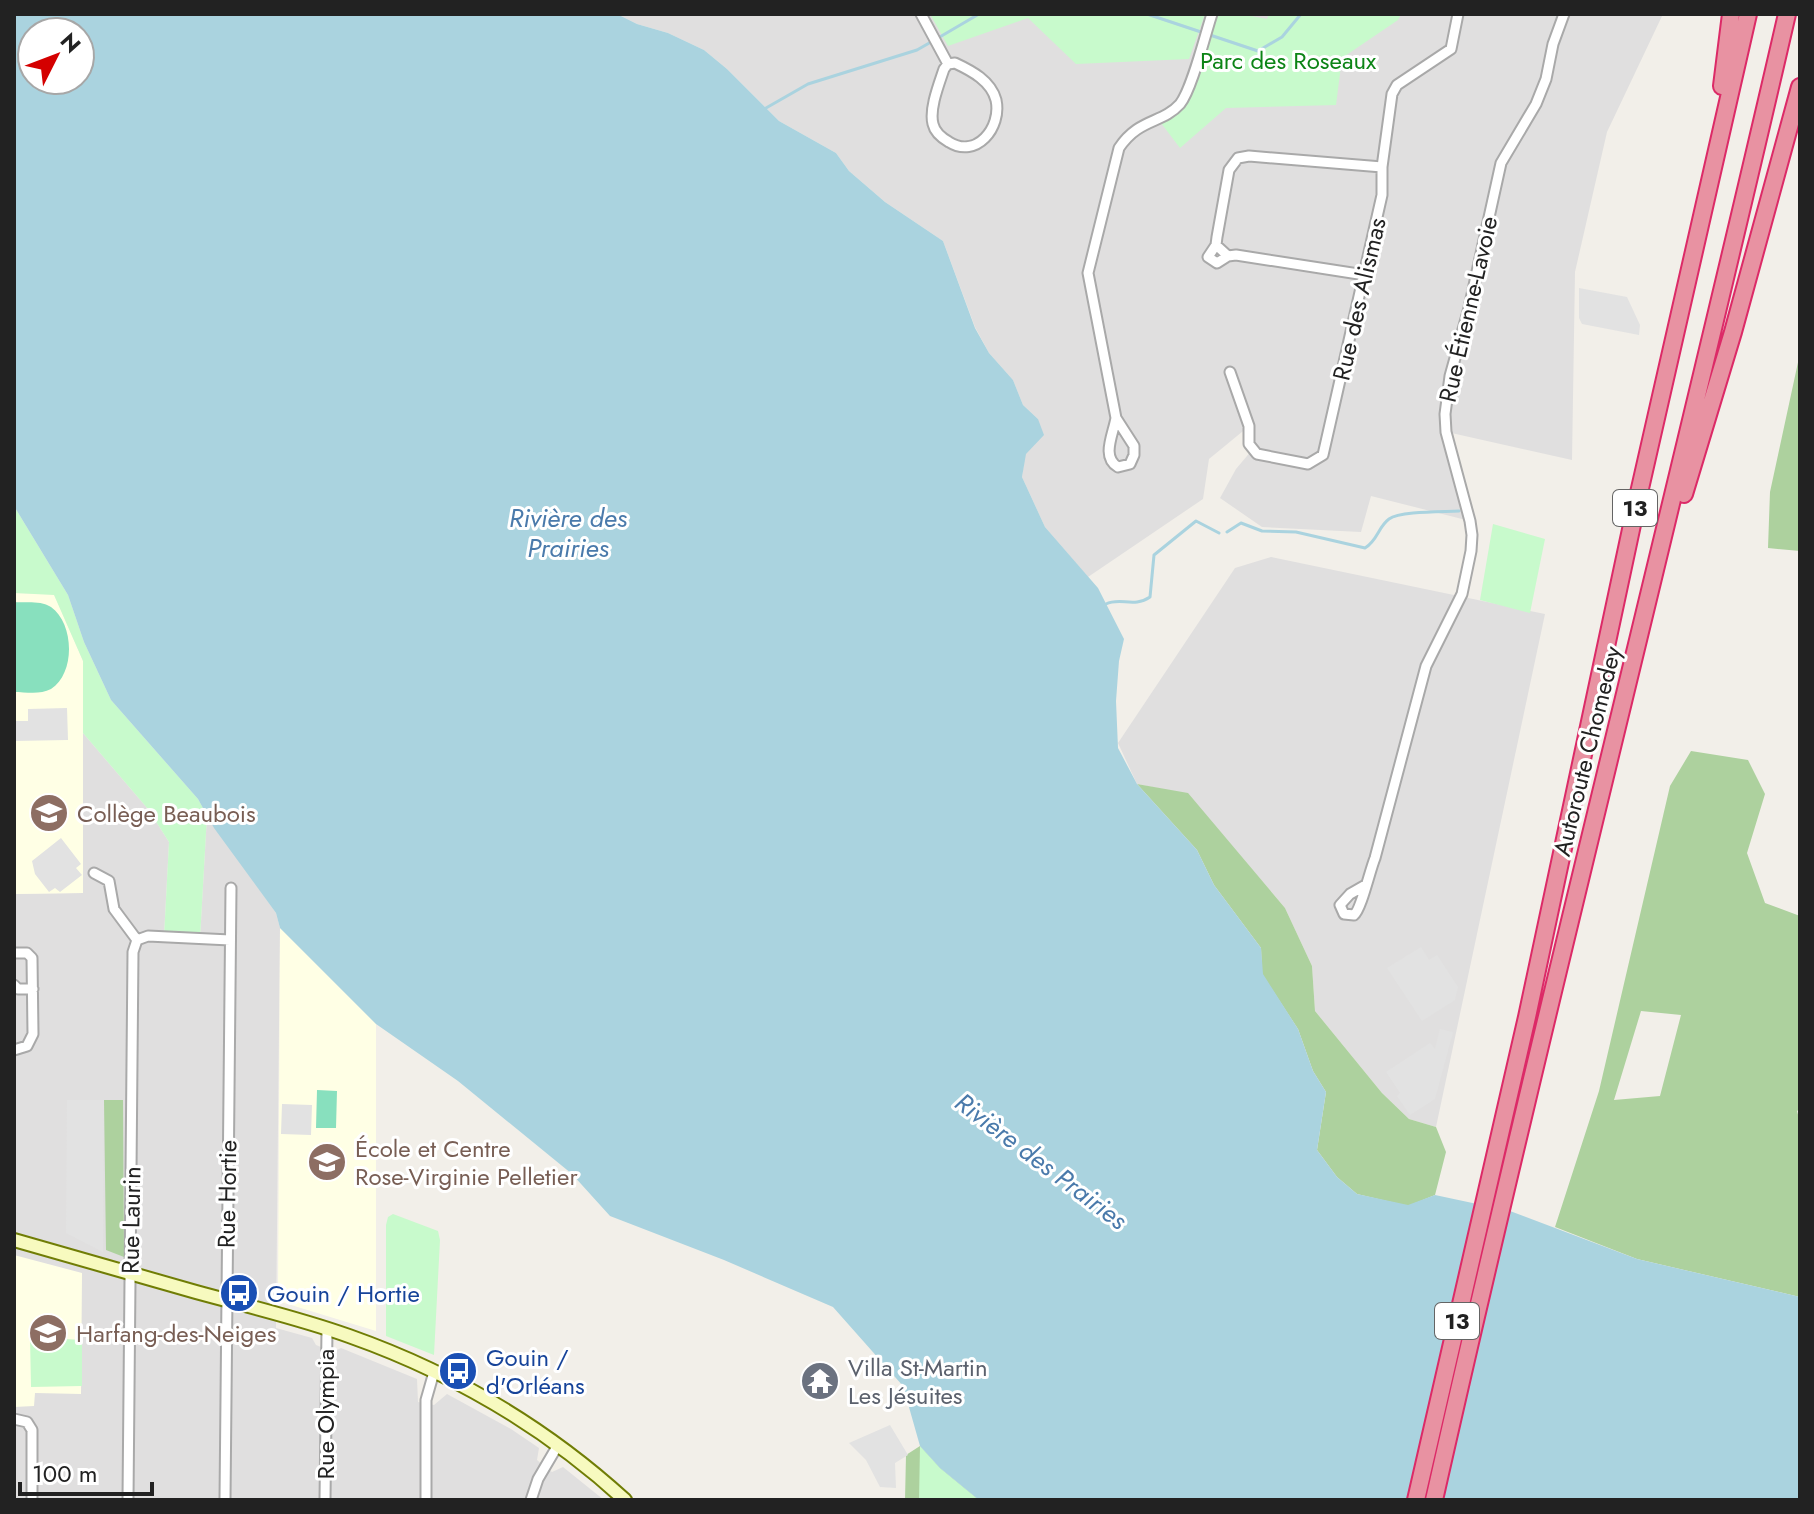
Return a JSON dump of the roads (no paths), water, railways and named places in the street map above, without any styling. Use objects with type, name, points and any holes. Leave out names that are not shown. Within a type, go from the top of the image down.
[{"type":"highway","points":[[1713,159],[1731,14]]},
{"type":"highway","name":"Autoroute Chomedey","points":[[1434,1500],[1636,506],[1748,14]]},
{"type":"highway","name":"Autoroute Chomedey","points":[[1416,1500],[1638,644],[1787,14]]},
{"type":"highway","points":[[1638,644],[1735,326],[1800,87]]},
{"type":"main road","points":[[14,1240],[327,1329],[380,1348],[493,1403],[558,1445],[625,1500]]},
{"type":"street","points":[[921,14],[948,64]]},
{"type":"street","points":[[1116,418],[1108,455],[1118,467],[1130,464],[1134,446],[1116,418],[1088,273],[1119,148],[1136,128],[1181,103],[1212,14]]},
{"type":"street","name":"Rue des Alismas","points":[[1230,372],[1249,426],[1249,444],[1253,450],[1263,457],[1300,464],[1319,460],[1327,441],[1382,195],[1382,167],[1394,90],[1451,49],[1458,14]]},
{"type":"street","name":"Rue Étienne-Lavoie","points":[[1364,886],[1375,858],[1426,666],[1462,594],[1472,535],[1446,432],[1450,376],[1469,308],[1501,163],[1536,104],[1564,14]]},
{"type":"street","points":[[955,63],[981,77],[997,102],[987,137],[974,147],[957,147],[937,133],[932,121],[941,77],[948,64],[955,63]]},
{"type":"street","points":[[1365,275],[1236,255],[1217,263],[1208,257],[1216,245],[1229,170],[1238,158],[1249,156],[1382,167]]},
{"type":"street","points":[[1216,245],[1228,256]]},
{"type":"street","points":[[94,873],[109,881],[114,909],[137,940],[148,936],[230,940]]},
{"type":"street","name":"Rue Hortie","points":[[225,1500],[231,888]]},
{"type":"street","name":"Rue Laurin","points":[[128,1500],[133,952],[137,940]]},
{"type":"street","points":[[14,953],[27,953],[32,958],[33,989],[33,1034],[27,1046],[14,1050]]},
{"type":"street","points":[[14,985],[18,989],[33,989]]},
{"type":"street","name":"Rue Olympia","points":[[325,1500],[327,1329]]},
{"type":"street","points":[[426,1500],[426,1400],[434,1372]]},
{"type":"street","points":[[14,1419],[27,1422],[32,1430],[32,1500]]},
{"type":"street","points":[[531,1500],[538,1479],[558,1445]]},
{"type":"water","name":"Rivière des Prairies","points":[[14,14],[617,14],[704,50],[779,121],[836,153],[849,171],[885,202],[943,241],[975,328],[989,353],[1013,380],[1023,405],[1038,419],[1044,435],[1026,454],[1022,477],[1045,527],[1098,588],[1124,639],[1116,701],[1118,748],[1137,784],[1197,850],[1214,885],[1261,948],[1263,974],[1298,1029],[1313,1071],[1326,1092],[1317,1150],[1337,1177],[1357,1194],[1408,1205],[1435,1195],[1510,1211],[1637,1259],[1800,1297],[1800,1500],[979,1500],[940,1468],[920,1446],[903,1386],[833,1307],[610,1216],[572,1174],[458,1081],[376,1024],[280,928],[276,913],[214,828],[198,799],[111,700],[84,642],[68,595],[14,506]]},
{"type":"waterway","points":[[938,38],[979,14]]},
{"type":"waterway","points":[[1147,14],[1258,51],[1282,37],[1301,14]]},
{"type":"waterway","points":[[766,108],[808,84],[917,50],[931,42]]},
{"type":"waterway","points":[[1227,532],[1241,523],[1262,531],[1296,532],[1365,548],[1385,522],[1395,516],[1459,511]]},
{"type":"waterway","points":[[1106,604],[1138,602],[1150,597],[1154,555],[1196,521],[1219,533]]},
{"type":"place","name":"Collège Beaubois","points":[[49,813]]},
{"type":"place","name":"École et Centre Rose-Virginie Pelletier","points":[[327,1162]]},
{"type":"place","name":"Gouin / Hortie","points":[[239,1293]]},
{"type":"place","name":"Harfang-des-Neiges","points":[[48,1333]]},
{"type":"place","name":"Gouin / d'Orléans","points":[[458,1371]]},
{"type":"place","name":"Villa St-Martin Les Jésuites","points":[[820,1381]]},
{"type":"park label","name":"Parc des Roseaux","points":[[1288,60]]}]
